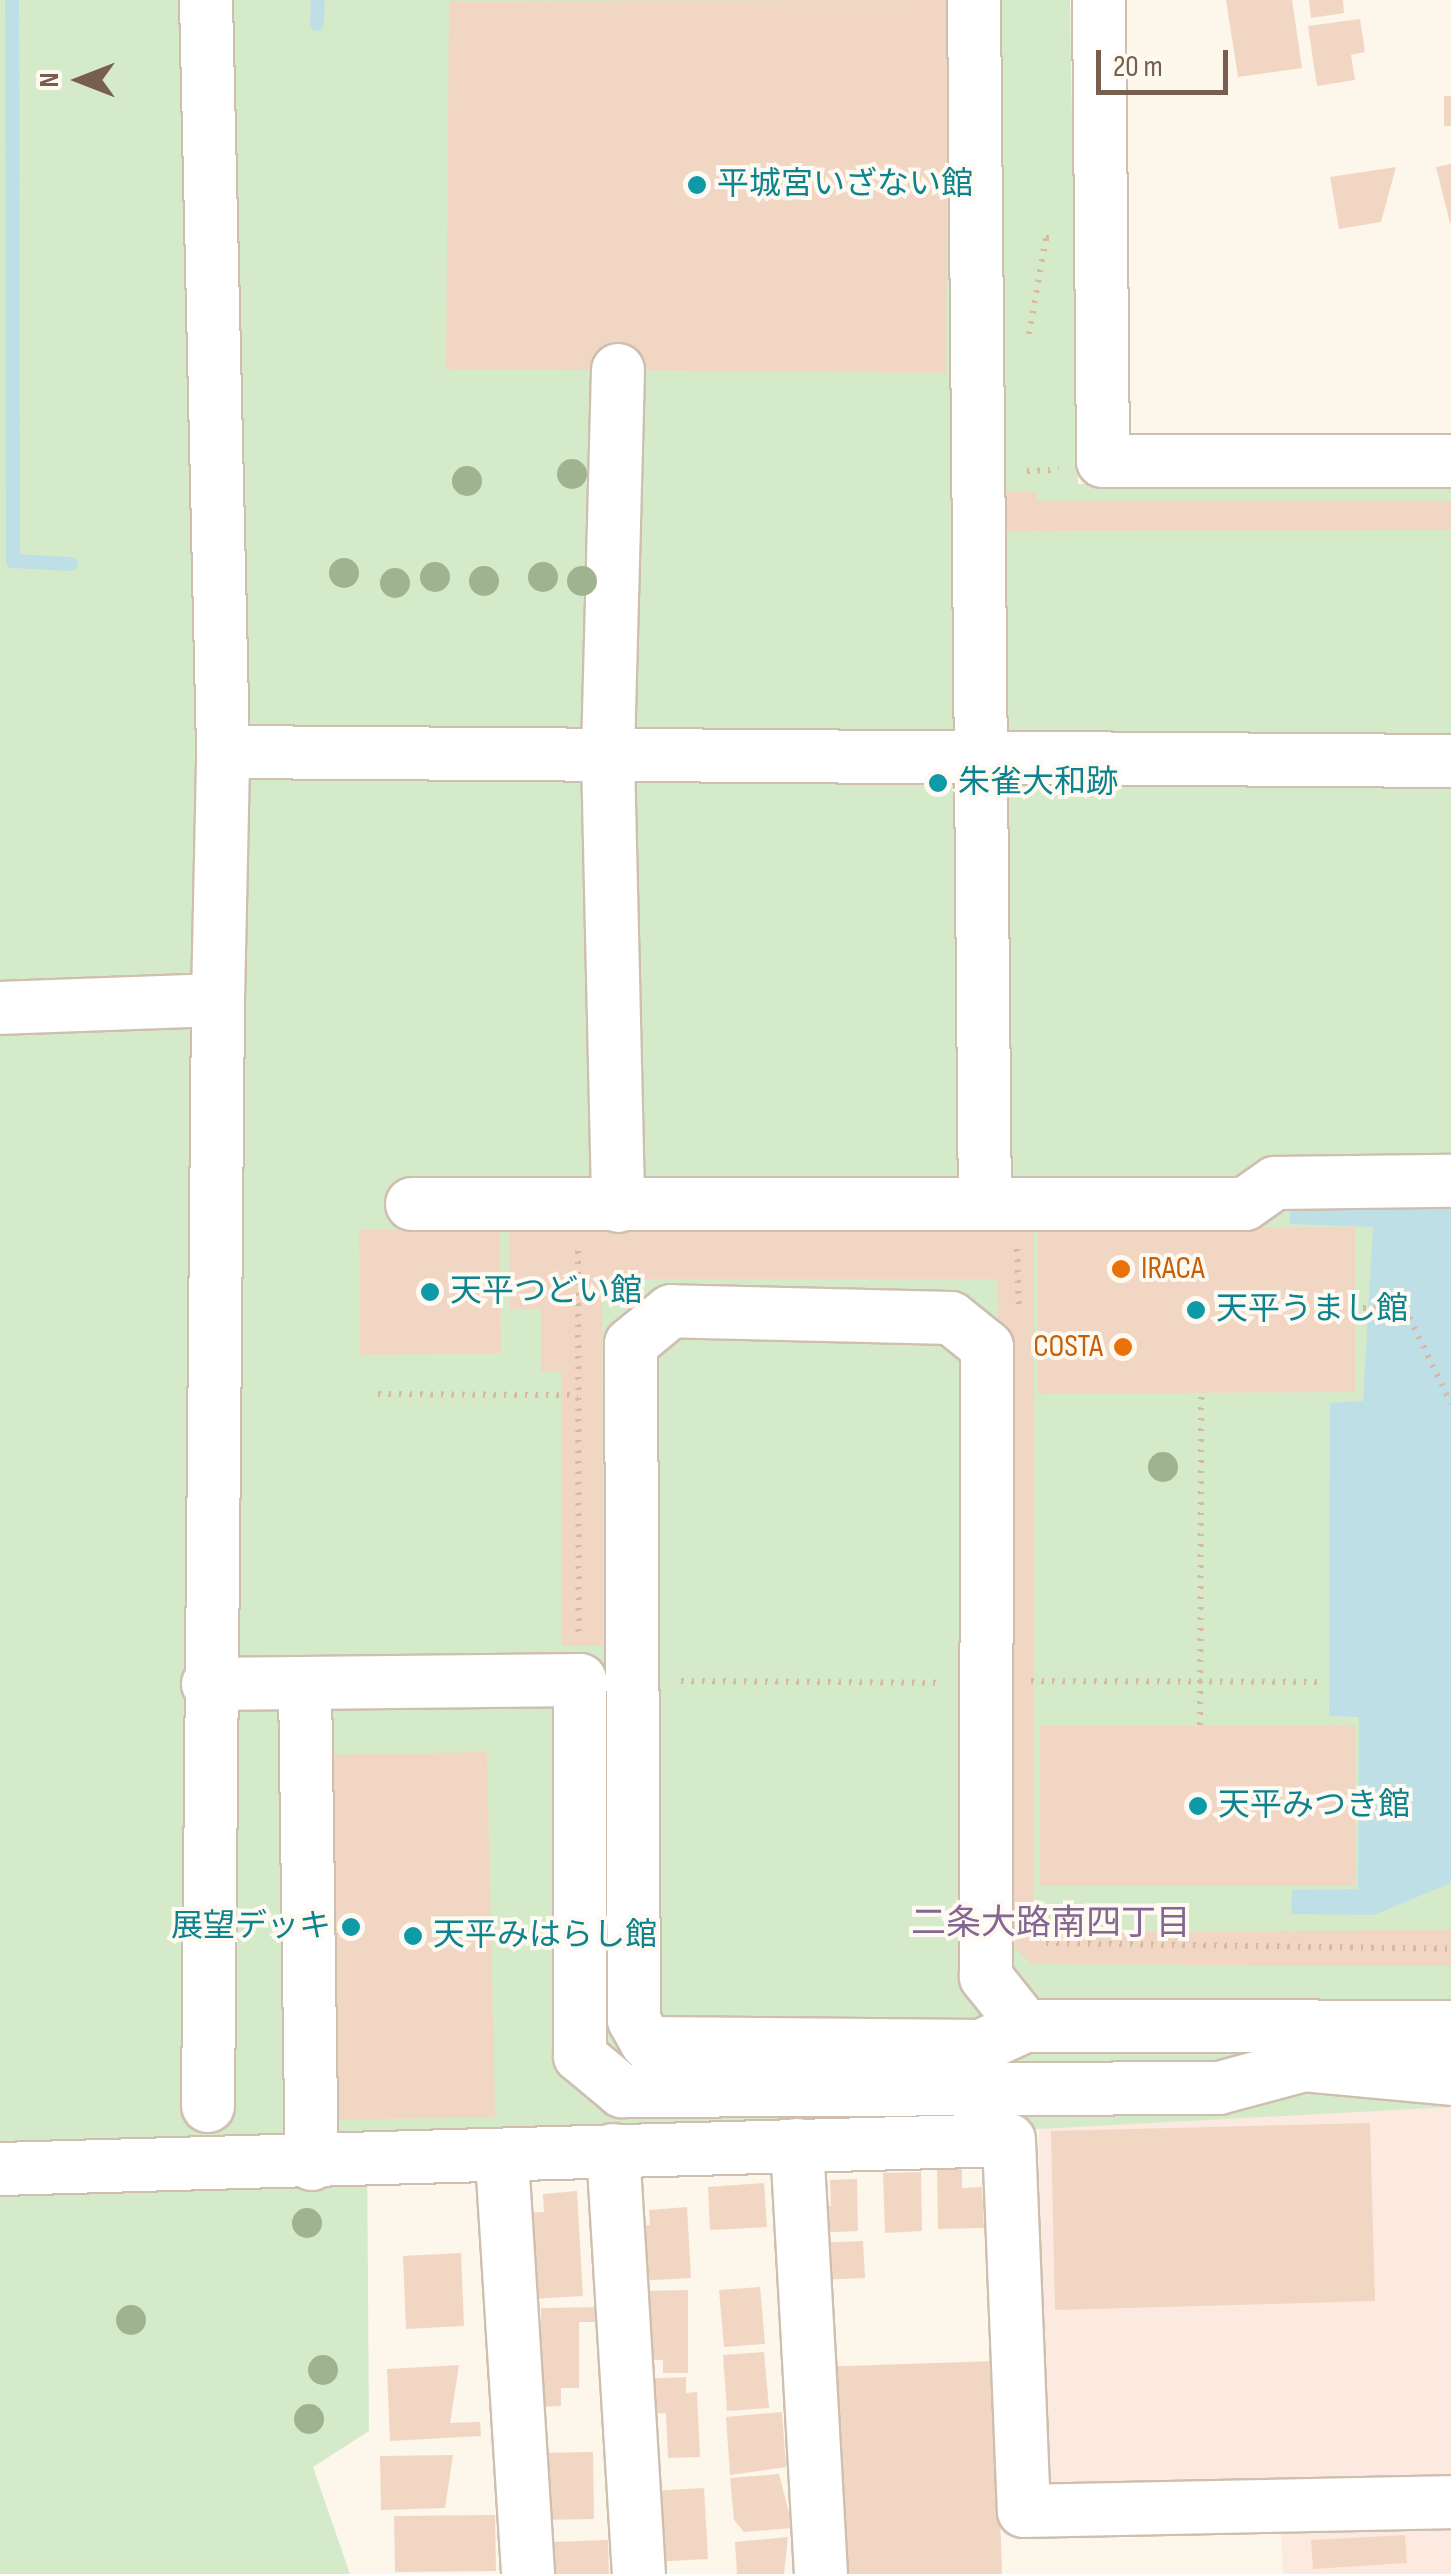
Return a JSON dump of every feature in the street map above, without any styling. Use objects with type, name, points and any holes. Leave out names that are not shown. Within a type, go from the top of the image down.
[{"type":"street","points":[[206,0],[223,752],[208,1684],[208,2106]]},
{"type":"street","points":[[974,0],[985,1202]]},
{"type":"street","points":[[1099,0],[1103,462],[1451,462]]},
{"type":"street","points":[[598,1206],[618,370]]},
{"type":"street","points":[[223,752],[1451,761]]},
{"type":"street","points":[[0,1008],[218,1000]]},
{"type":"street","points":[[412,1204],[1245,1204],[1276,1183],[1451,1181]]},
{"type":"street","points":[[1025,2026],[986,1977],[987,1347],[952,1318],[671,1311],[631,1344],[634,2020],[646,2043],[981,2046],[1025,2026],[1451,2027]]},
{"type":"street","points":[[208,1684],[580,1680],[580,2056],[622,2091],[1219,2088],[1304,2065],[1451,2079]]},
{"type":"street","points":[[305,1683],[312,2164]]},
{"type":"street","points":[[0,2168],[502,2159],[613,2150],[1010,2140],[1024,2511],[1451,2502]]},
{"type":"street","points":[[797,2145],[822,2574]]},
{"type":"street","points":[[613,2150],[639,2574]]},
{"type":"street","points":[[502,2159],[528,2574]]},
{"type":"path","points":[[1025,355],[1046,238],[1100,239]]},
{"type":"path","points":[[985,1202],[1019,1251],[1019,1329]]},
{"type":"path","points":[[580,1680],[578,1395],[598,1206]]},
{"type":"path","points":[[1363,1308],[1405,1308],[1451,1404]]},
{"type":"path","points":[[1200,1726],[1201,1393]]},
{"type":"path","points":[[378,1394],[578,1395]]},
{"type":"path","points":[[1022,1916],[1046,1943],[1451,1949]]},
{"type":"shaded area","points":[[1451,2107],[1451,2490],[1065,2503],[1041,2483],[1039,2123]]},
{"type":"shaded area","points":[[1451,2522],[1451,2574],[1283,2574],[1281,2526]]},
{"type":"green space","points":[[0,0],[1070,0],[1078,484],[1451,480],[1451,2107],[1001,2131],[367,2145],[369,2431],[313,2467],[350,2574],[0,2574]]},
{"type":"water","points":[[1289,1190],[1451,1195],[1451,1883],[1374,1915],[1291,1914],[1292,1890],[1358,1889],[1359,1717],[1329,1716],[1330,1403],[1363,1401],[1373,1227],[1290,1224]]},
{"type":"building","name":"平城宮いざない館","points":[[948,0],[946,373],[446,369],[449,1]]},
{"type":"building","points":[[1226,0],[1292,0],[1302,68],[1238,77]]},
{"type":"building","points":[[1309,0],[1343,0],[1344,13],[1311,18]]},
{"type":"building","points":[[1360,19],[1365,52],[1351,55],[1355,80],[1317,86],[1308,26]]},
{"type":"building","points":[[1444,96],[1451,96],[1451,126],[1444,126]]},
{"type":"building","points":[[1451,164],[1451,223],[1450,223],[1436,167]]},
{"type":"building","points":[[1396,167],[1381,222],[1339,229],[1330,177]]},
{"type":"building","points":[[1003,491],[1037,491],[1037,501],[1451,501],[1451,530],[1003,531]]},
{"type":"building","name":"天平うまし館","points":[[1355,1227],[1355,1392],[1038,1394],[1037,1228]]},
{"type":"building","name":"天平つどい館","points":[[500,1229],[501,1353],[360,1355],[359,1230]]},
{"type":"building","points":[[509,1230],[1034,1230],[1033,1918],[1050,1932],[1451,1930],[1451,1966],[1032,1964],[1000,1933],[998,1279],[602,1279],[603,1646],[562,1646],[561,1372],[541,1372],[541,1309],[510,1309]]},
{"type":"building","name":"天平みつき館","points":[[1355,1725],[1356,1886],[1040,1886],[1040,1726]]},
{"type":"building","name":"天平みはらし館","points":[[487,1752],[495,2117],[339,2120],[330,1755]]},
{"type":"building","points":[[1370,2123],[1375,2301],[1055,2310],[1051,2131]]},
{"type":"building","points":[[962,2169],[962,2188],[982,2187],[984,2228],[938,2229],[937,2170]]},
{"type":"building","points":[[921,2172],[922,2231],[885,2233],[883,2173]]},
{"type":"building","points":[[857,2179],[858,2231],[812,2233],[811,2207],[831,2206],[830,2180]]},
{"type":"building","points":[[764,2183],[767,2227],[710,2230],[708,2187]]},
{"type":"building","points":[[577,2191],[583,2296],[534,2299],[528,2213],[544,2212],[543,2194]]},
{"type":"building","points":[[687,2207],[691,2278],[635,2281],[632,2225],[650,2225],[649,2210]]},
{"type":"building","points":[[863,2241],[865,2278],[815,2280],[813,2243]]},
{"type":"building","points":[[461,2253],[464,2326],[406,2329],[403,2256]]},
{"type":"building","points":[[760,2287],[765,2344],[724,2347],[719,2290]]},
{"type":"building","points":[[688,2290],[688,2373],[663,2373],[663,2360],[644,2360],[644,2291]]},
{"type":"building","points":[[603,2307],[603,2322],[579,2322],[579,2388],[561,2388],[561,2406],[531,2407],[531,2332],[541,2332],[541,2308]]},
{"type":"building","points":[[764,2352],[769,2408],[727,2411],[723,2355]]},
{"type":"building","points":[[995,2361],[1002,2574],[839,2574],[816,2367]]},
{"type":"building","points":[[459,2365],[450,2423],[480,2422],[481,2436],[390,2441],[387,2369]]},
{"type":"building","points":[[686,2377],[686,2393],[697,2392],[700,2457],[668,2458],[666,2413],[642,2414],[640,2379]]},
{"type":"building","points":[[782,2412],[786,2467],[730,2475],[726,2417]]},
{"type":"building","points":[[593,2452],[594,2519],[539,2520],[538,2453]]},
{"type":"building","points":[[453,2455],[445,2508],[381,2510],[380,2456]]},
{"type":"building","points":[[779,2474],[793,2528],[744,2532],[734,2520],[730,2478]]},
{"type":"building","points":[[704,2488],[708,2559],[651,2562],[647,2491]]},
{"type":"building","points":[[495,2515],[496,2571],[395,2572],[394,2516]]},
{"type":"building","points":[[1405,2535],[1407,2563],[1313,2569],[1311,2540]]},
{"type":"building","points":[[788,2537],[784,2574],[737,2574],[735,2542]]},
{"type":"building","points":[[608,2540],[609,2574],[552,2574],[551,2542]]},
{"type":"waterway","points":[[12,0],[13,561],[71,564]]},
{"type":"waterway","points":[[317,24],[318,0]]},
{"type":"place","name":"平城宮いざない館","points":[[697,185]]},
{"type":"place","name":"朱雀大和跡","points":[[938,783]]},
{"type":"place","name":"IRACA","points":[[1121,1269]]},
{"type":"place","name":"天平つどい館","points":[[430,1292]]},
{"type":"place","name":"天平うまし館","points":[[1196,1310]]},
{"type":"place","name":"COSTA","points":[[1123,1347]]},
{"type":"place","name":"天平みつき館","points":[[1198,1806]]},
{"type":"place","name":"展望デッキ","points":[[351,1927]]},
{"type":"place","name":"天平みはらし館","points":[[413,1936]]},
{"type":"district","name":"二条大路南四丁目","points":[[1051,1924]]}]
